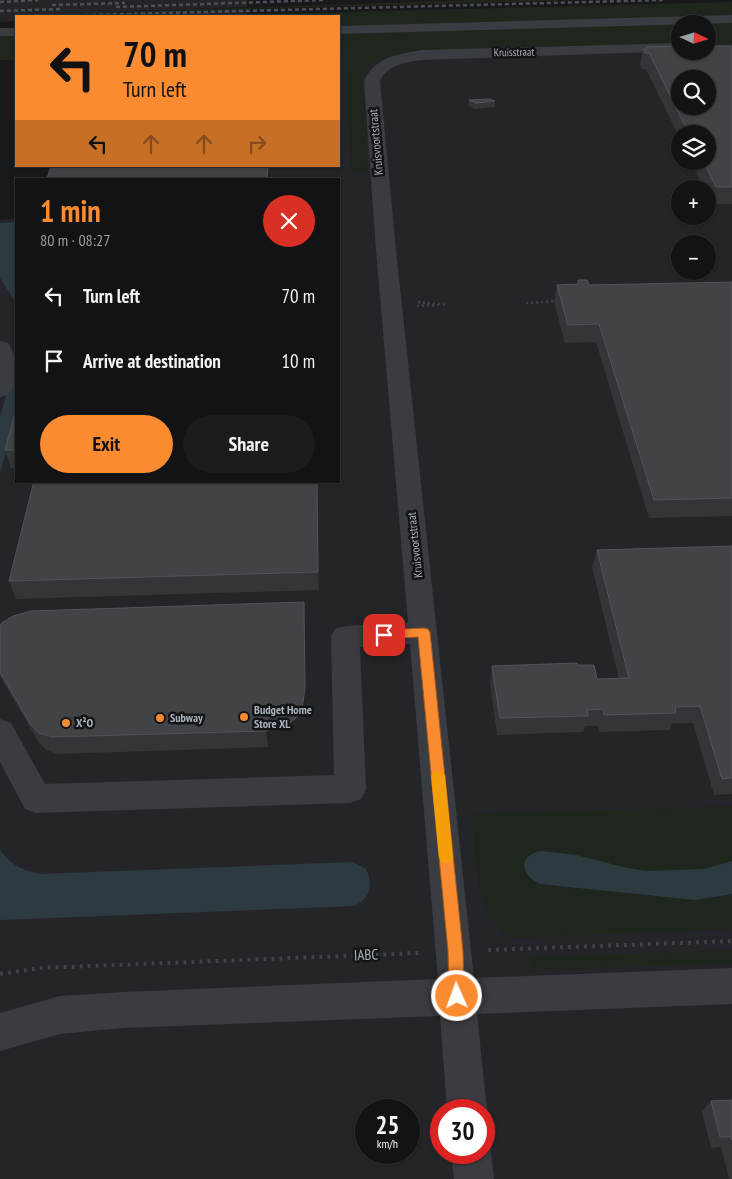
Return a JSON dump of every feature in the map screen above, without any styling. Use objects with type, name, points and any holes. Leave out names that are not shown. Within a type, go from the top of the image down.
[{"type":"street","points":[[340,30],[732,19]]},
{"type":"street","points":[[0,32],[15,32]]},
{"type":"street","name":"Kruisstraat","points":[[372,94],[374,74],[380,68],[399,59],[416,56],[671,48]]},
{"type":"street","name":"Kruisvoortstraat","points":[[372,94],[455,951],[457,996]]},
{"type":"street","points":[[0,390],[3,363]]},
{"type":"street","points":[[0,732],[36,799],[350,789],[345,637],[424,632]]},
{"type":"street","points":[[0,1032],[60,1015],[100,1011],[732,986]]},
{"type":"street","points":[[457,996],[466,1099]]},
{"type":"street","points":[[472,1164],[474,1179]]},
{"type":"path","points":[[526,303],[564,300]]},
{"type":"path","name":"IABC","points":[[0,974],[50,967],[732,941]]},
{"type":"shaded area","points":[[0,0],[247,0],[247,7],[98,12],[247,8],[247,15],[15,15],[15,21],[0,22]]},
{"type":"shaded area","points":[[469,0],[580,0],[98,13]]},
{"type":"shaded area","points":[[732,2],[732,18],[716,18],[716,15],[671,15],[671,20],[340,29],[340,15],[233,15]]},
{"type":"shaded area","points":[[716,21],[732,21],[732,44],[716,44]]},
{"type":"shaded area","points":[[671,23],[671,45],[411,52],[372,63],[366,68],[362,77],[368,169],[367,172],[351,174],[345,50],[340,50],[340,32]]},
{"type":"shaded area","points":[[0,33],[15,33],[15,60],[0,60]]},
{"type":"shaded area","points":[[732,40],[732,1179],[0,1179],[0,220],[15,218],[15,483],[340,483],[340,178],[46,178],[51,167],[340,167],[340,50],[671,42],[671,60],[716,60],[716,41]]},
{"type":"shaded area","points":[[15,222],[15,301],[0,278],[0,223]]},
{"type":"shaded area","points":[[15,364],[15,419],[0,473],[0,417]]},
{"type":"shaded area","points":[[732,806],[732,861],[704,869],[646,871],[576,855],[547,851],[533,881],[547,886],[650,894],[677,899],[711,899],[732,894],[732,929],[515,938],[501,930],[491,917],[484,902],[476,866],[472,814]]},
{"type":"shaded area","points":[[0,850],[8,860],[17,866],[40,874],[353,862],[366,869],[370,885],[364,899],[354,906],[0,920]]},
{"type":"shaded area","points":[[542,851],[576,855],[646,871],[704,869],[732,861],[732,894],[695,900],[540,884],[529,876],[524,866],[528,856]]},
{"type":"shaded area","points":[[732,950],[732,963],[552,970],[531,966],[529,959],[530,957]]},
{"type":"building","points":[[671,46],[671,60],[716,60],[716,46],[732,46],[732,187],[716,187],[716,180],[712,180],[708,170],[716,170],[716,125],[685,125],[680,115],[716,115],[716,70],[671,70],[671,98],[649,53],[645,53],[643,49],[647,49],[646,47]]},
{"type":"building","points":[[489,99],[495,101],[476,103],[469,100]]},
{"type":"building","points":[[51,167],[268,167],[267,178],[47,178]]},
{"type":"building","points":[[578,280],[587,280],[589,285],[732,282],[732,498],[654,500],[599,324],[568,325],[557,285],[579,284]]},
{"type":"building","points":[[15,413],[15,450],[5,450]]},
{"type":"building","points":[[34,483],[317,483],[318,572],[9,581]]},
{"type":"building","points":[[732,546],[732,778],[722,779],[700,706],[675,707],[676,713],[604,715],[603,709],[587,710],[588,716],[500,718],[492,666],[577,663],[578,665],[594,665],[597,679],[629,678],[597,550]]},
{"type":"building","points":[[304,602],[305,689],[302,708],[296,718],[286,726],[266,731],[52,737],[39,733],[31,725],[0,672],[0,626],[13,616],[31,611]]},
{"type":"building","points":[[732,1100],[732,1140],[731,1137],[720,1137],[711,1101]]},
{"type":"railway","points":[[0,2],[38,0]]},
{"type":"railway","points":[[116,7],[324,0]]},
{"type":"railway","points":[[88,15],[664,0]]},
{"type":"railway","points":[[52,5],[125,3]]},
{"type":"railway","points":[[0,11],[61,9]]},
{"type":"slow traffic","points":[[438,776],[446,857]]},
{"type":"place","name":"Budget Home Store XL","points":[[244,717]]},
{"type":"place","name":"Subway","points":[[160,718]]},
{"type":"place","name":"X²O","points":[[66,723]]},
{"type":"route","points":[[384,635],[424,632],[454,936],[457,996]]}]
